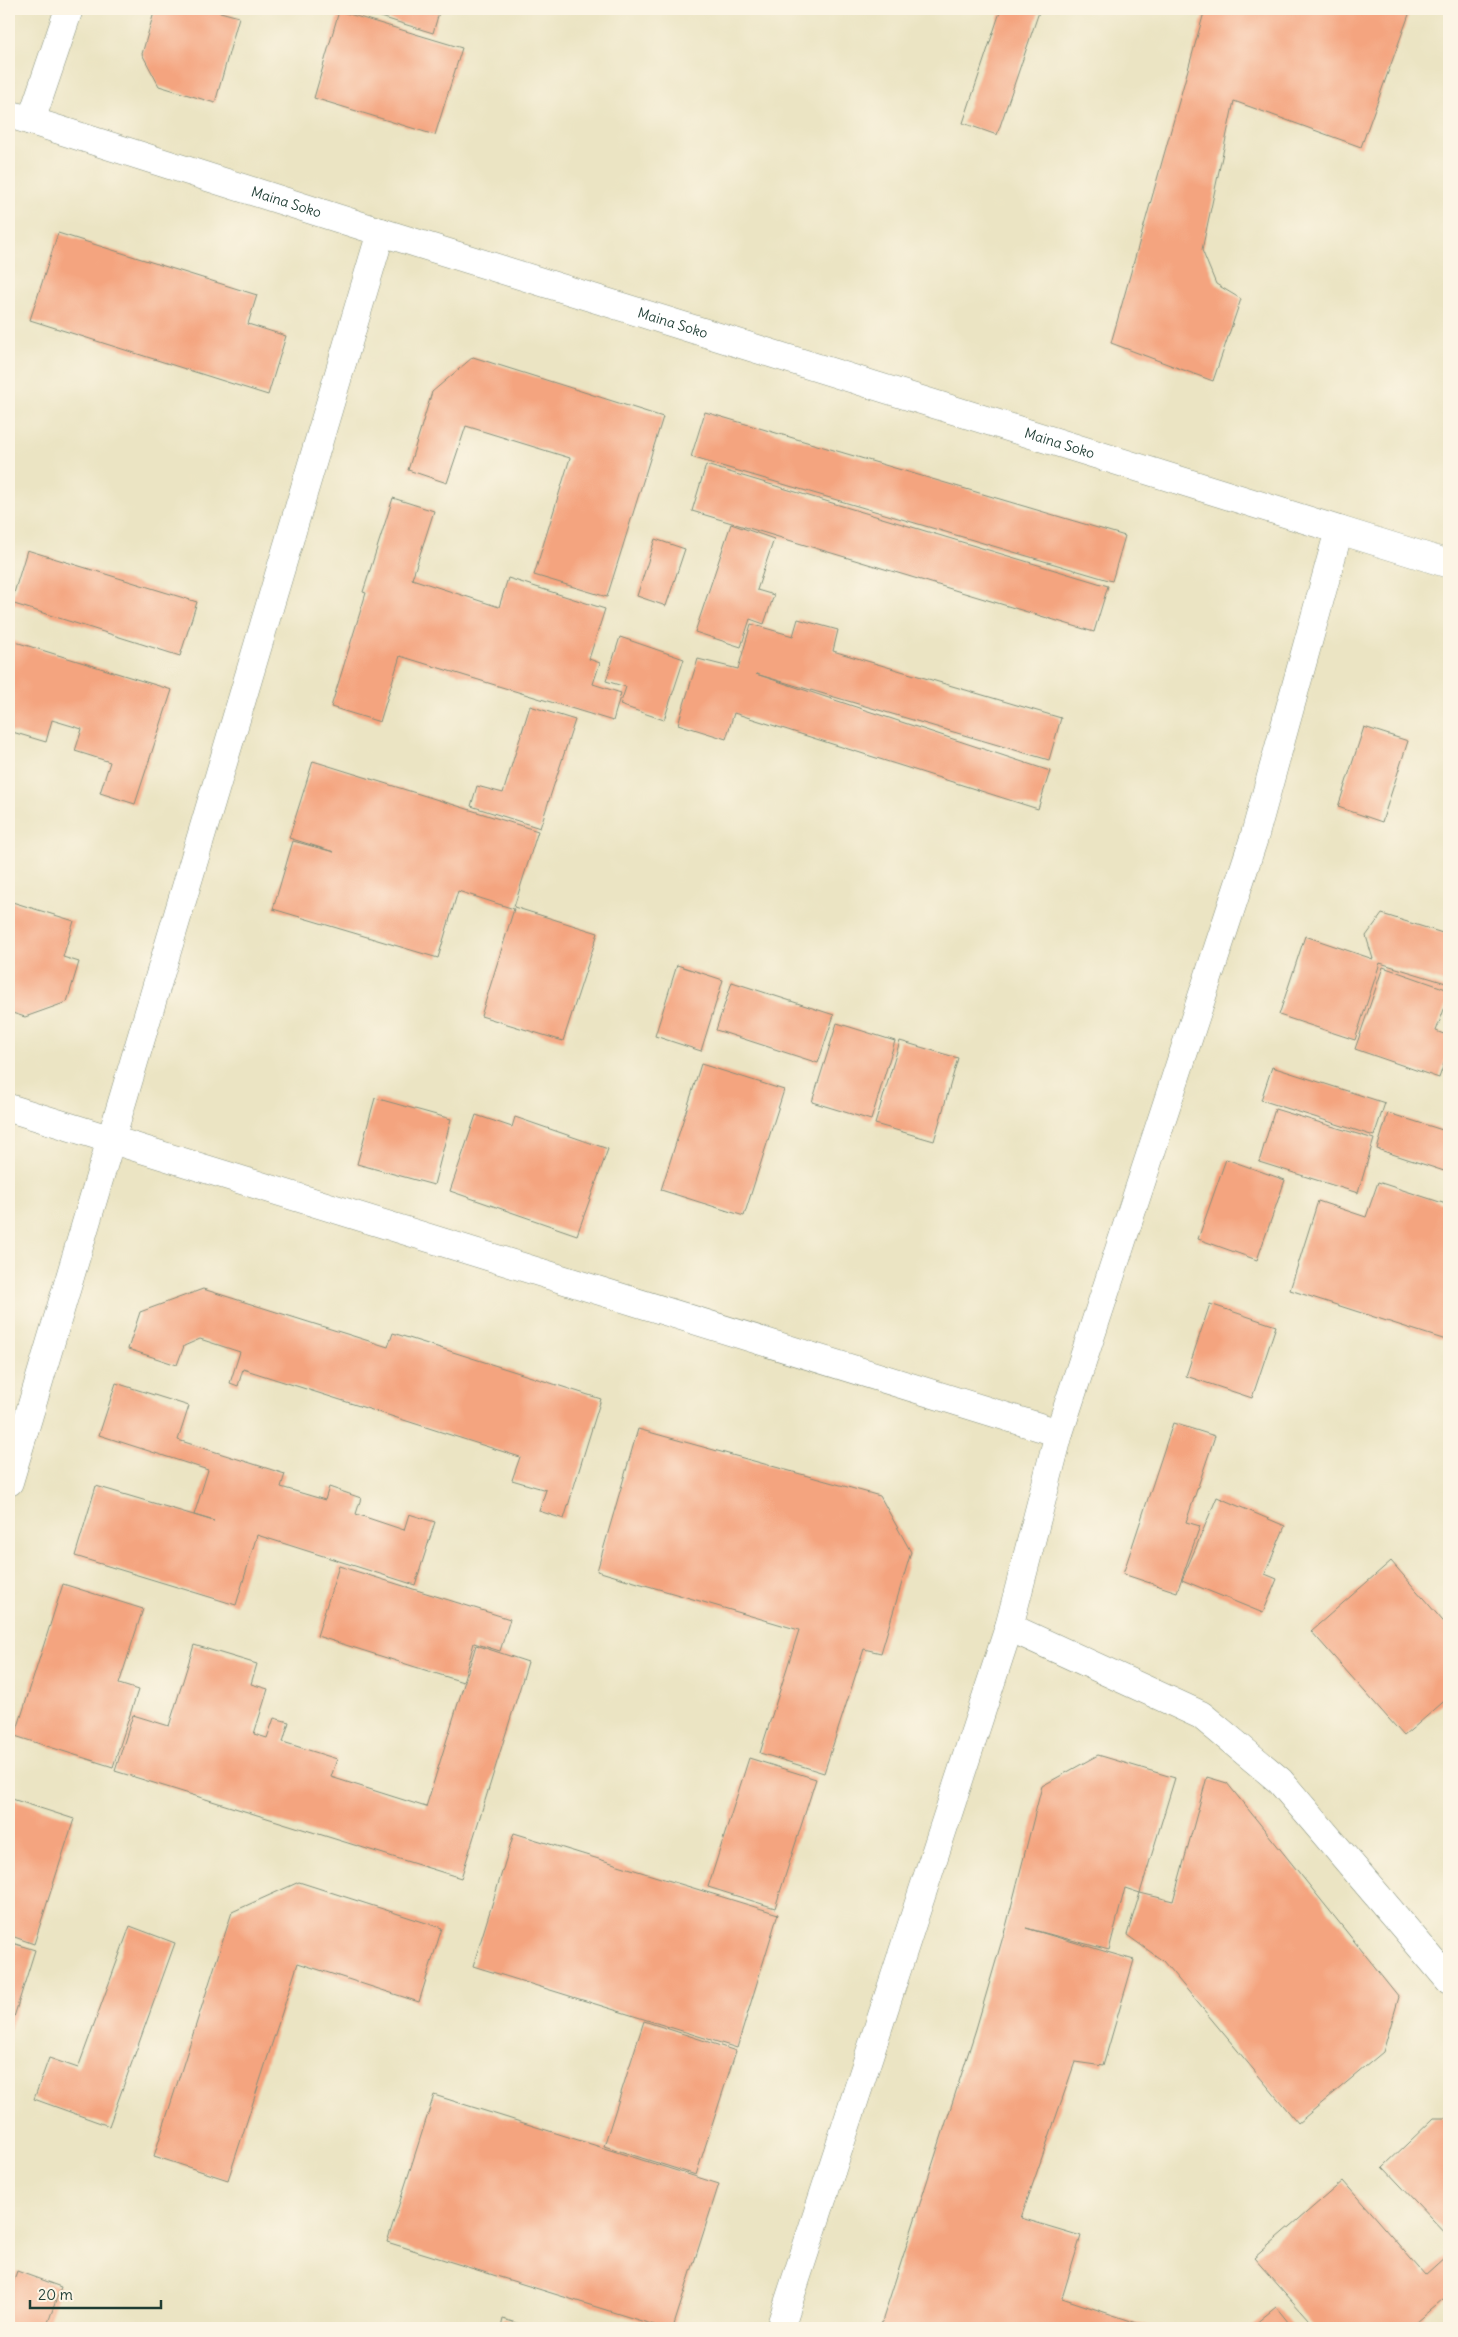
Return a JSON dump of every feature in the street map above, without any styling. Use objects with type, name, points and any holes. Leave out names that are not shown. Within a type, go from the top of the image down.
[{"type":"street","points":[[20,117],[68,9]]},
{"type":"street","name":"Maina Soko","points":[[20,117],[380,232],[1449,564]]},
{"type":"street","points":[[9,1482],[380,232]]},
{"type":"street","points":[[780,2328],[1009,1627],[1058,1433],[1254,838],[1339,530]]},
{"type":"street","points":[[9,1108],[1058,1433]]},
{"type":"street","points":[[1009,1627],[1201,1715],[1280,1782],[1449,1980]]},
{"type":"building","points":[[155,9],[209,9],[239,17],[215,103],[159,86],[142,54]]},
{"type":"building","points":[[355,9],[440,9],[433,33]]},
{"type":"building","points":[[1001,9],[1040,9],[997,135],[963,123]]},
{"type":"building","points":[[1205,9],[1411,9],[1361,147],[1234,101],[1202,250],[1216,284],[1241,299],[1213,381],[1111,343]]},
{"type":"building","points":[[339,11],[462,48],[435,135],[314,98]]},
{"type":"building","points":[[58,233],[257,295],[248,324],[286,336],[268,395],[30,320]]},
{"type":"building","points":[[473,357],[663,417],[607,597],[534,575],[570,458],[466,426],[447,483],[408,470],[432,392]]},
{"type":"building","points":[[705,412],[1125,536],[1112,581],[691,457]]},
{"type":"building","points":[[706,465],[1108,586],[1094,632],[692,511]]},
{"type":"building","points":[[393,498],[434,511],[412,579],[499,607],[508,578],[605,609],[589,659],[600,663],[593,684],[621,693],[613,721],[400,656],[380,722],[331,707],[366,593],[363,592]]},
{"type":"building","points":[[731,524],[774,539],[757,590],[774,595],[764,624],[750,619],[741,647],[695,632]]},
{"type":"building","points":[[655,539],[685,549],[666,606],[637,596]]},
{"type":"building","points":[[27,550],[197,602],[180,656],[11,603]]},
{"type":"building","points":[[798,619],[838,630],[833,651],[1061,718],[1049,760],[756,674],[1050,771],[1038,809],[734,713],[726,739],[678,724],[698,659],[738,669],[751,624],[793,636]]},
{"type":"building","points":[[620,637],[684,659],[664,720],[620,705],[626,687],[606,681]]},
{"type":"building","points":[[9,640],[172,690],[135,804],[100,793],[110,762],[75,751],[82,729],[52,720],[46,742],[9,731]]},
{"type":"building","points":[[530,706],[575,720],[540,828],[471,806],[477,786],[503,793]]},
{"type":"building","points":[[1364,727],[1408,741],[1382,822],[1338,807]]},
{"type":"building","points":[[313,761],[538,831],[514,907],[598,933],[563,1041],[481,1016],[514,909],[458,891],[438,958],[273,909],[293,841],[334,852],[289,838]]},
{"type":"building","points":[[9,901],[74,921],[63,957],[79,962],[67,1002],[25,1017],[9,1012]]},
{"type":"building","points":[[1382,914],[1449,935],[1449,984],[1380,963],[1355,1040],[1279,1015],[1305,936],[1373,959],[1366,936]]},
{"type":"building","points":[[677,965],[723,980],[701,1051],[655,1036]]},
{"type":"building","points":[[1383,967],[1449,990],[1449,996],[1436,1031],[1449,1036],[1449,1049],[1439,1078],[1355,1049]]},
{"type":"building","points":[[732,982],[834,1015],[818,1063],[716,1030]]},
{"type":"building","points":[[837,1023],[895,1041],[871,1120],[812,1102]]},
{"type":"building","points":[[900,1041],[958,1058],[934,1141],[875,1124]]},
{"type":"building","points":[[701,1064],[784,1090],[744,1216],[661,1190]]},
{"type":"building","points":[[1272,1067],[1385,1103],[1374,1136],[1261,1100]]},
{"type":"building","points":[[375,1098],[451,1119],[434,1185],[357,1164]]},
{"type":"building","points":[[1275,1109],[1374,1139],[1358,1193],[1259,1162]]},
{"type":"building","points":[[1388,1113],[1449,1132],[1449,1156],[1444,1171],[1377,1149]]},
{"type":"building","points":[[476,1115],[512,1127],[515,1117],[608,1149],[577,1235],[450,1191]]},
{"type":"building","points":[[1226,1159],[1285,1180],[1257,1260],[1198,1239]]},
{"type":"building","points":[[1378,1182],[1449,1205],[1449,1341],[1290,1290],[1318,1201],[1366,1217]]},
{"type":"building","points":[[203,1289],[388,1347],[393,1333],[601,1399],[564,1519],[539,1511],[546,1490],[512,1480],[520,1457],[243,1369],[238,1386],[230,1383],[240,1352],[200,1339],[184,1346],[177,1365],[128,1349],[140,1312]]},
{"type":"building","points":[[1210,1304],[1276,1326],[1252,1398],[1186,1376]]},
{"type":"building","points":[[116,1383],[189,1406],[178,1440],[285,1474],[281,1487],[325,1500],[329,1487],[361,1498],[356,1514],[404,1530],[409,1514],[435,1522],[415,1585],[257,1535],[236,1605],[75,1556],[96,1486],[214,1521],[194,1515],[208,1470],[99,1435]]},
{"type":"building","points":[[1173,1423],[1215,1436],[1186,1522],[1200,1526],[1177,1592],[1123,1574]]},
{"type":"building","points":[[638,1429],[880,1496],[911,1552],[881,1653],[864,1649],[824,1773],[760,1753],[799,1630],[597,1571]]},
{"type":"building","points":[[1217,1497],[1285,1526],[1265,1574],[1277,1579],[1263,1613],[1182,1580]]},
{"type":"building","points":[[1391,1561],[1449,1628],[1449,1697],[1404,1736],[1311,1631]]},
{"type":"building","points":[[339,1566],[510,1619],[500,1651],[474,1643],[463,1682],[317,1636]]},
{"type":"building","points":[[63,1584],[143,1609],[119,1684],[138,1690],[113,1767],[15,1736]]},
{"type":"building","points":[[194,1645],[257,1664],[251,1684],[268,1689],[254,1734],[267,1738],[274,1718],[289,1722],[283,1742],[337,1759],[331,1777],[426,1807],[476,1645],[528,1662],[461,1878],[115,1771],[133,1715],[169,1726]]},
{"type":"building","points":[[1098,1755],[1175,1778],[1140,1893],[1125,1888],[1109,1950],[1026,1928],[1134,1960],[1103,2066],[1075,2062],[1021,2218],[1081,2236],[1062,2298],[1152,2328],[919,2328],[911,2326],[915,2328],[880,2328],[976,2029],[1007,1923],[1042,1786]]},
{"type":"building","points":[[749,1758],[816,1779],[775,1908],[708,1887]]},
{"type":"building","points":[[1207,1777],[1227,1783],[1399,1997],[1383,2052],[1298,2123],[1163,1961],[1127,1935],[1140,1893],[1173,1901]]},
{"type":"building","points":[[9,1798],[74,1819],[34,1944],[9,1935]]},
{"type":"building","points":[[514,1833],[778,1914],[737,2048],[473,1966]]},
{"type":"building","points":[[299,1882],[442,1928],[419,2002],[298,1963],[228,2180],[154,2156],[232,1912]]},
{"type":"building","points":[[130,1926],[175,1943],[109,2126],[34,2099],[49,2058],[78,2068]]},
{"type":"building","points":[[9,1942],[35,1950],[9,2033]]},
{"type":"building","points":[[644,2021],[736,2051],[696,2175],[604,2146]]},
{"type":"building","points":[[434,2095],[719,2184],[673,2328],[664,2328],[387,2242]]},
{"type":"building","points":[[1434,2118],[1449,2118],[1449,2237],[1383,2167]]},
{"type":"building","points":[[1343,2181],[1425,2275],[1446,2256],[1449,2259],[1449,2294],[1409,2328],[1316,2328],[1254,2258]]},
{"type":"building","points":[[17,2271],[61,2287],[46,2328],[9,2328],[9,2294]]},
{"type":"building","points":[[1276,2307],[1293,2328],[1250,2328]]},
{"type":"building","points":[[503,2319],[533,2328],[501,2328]]}]
